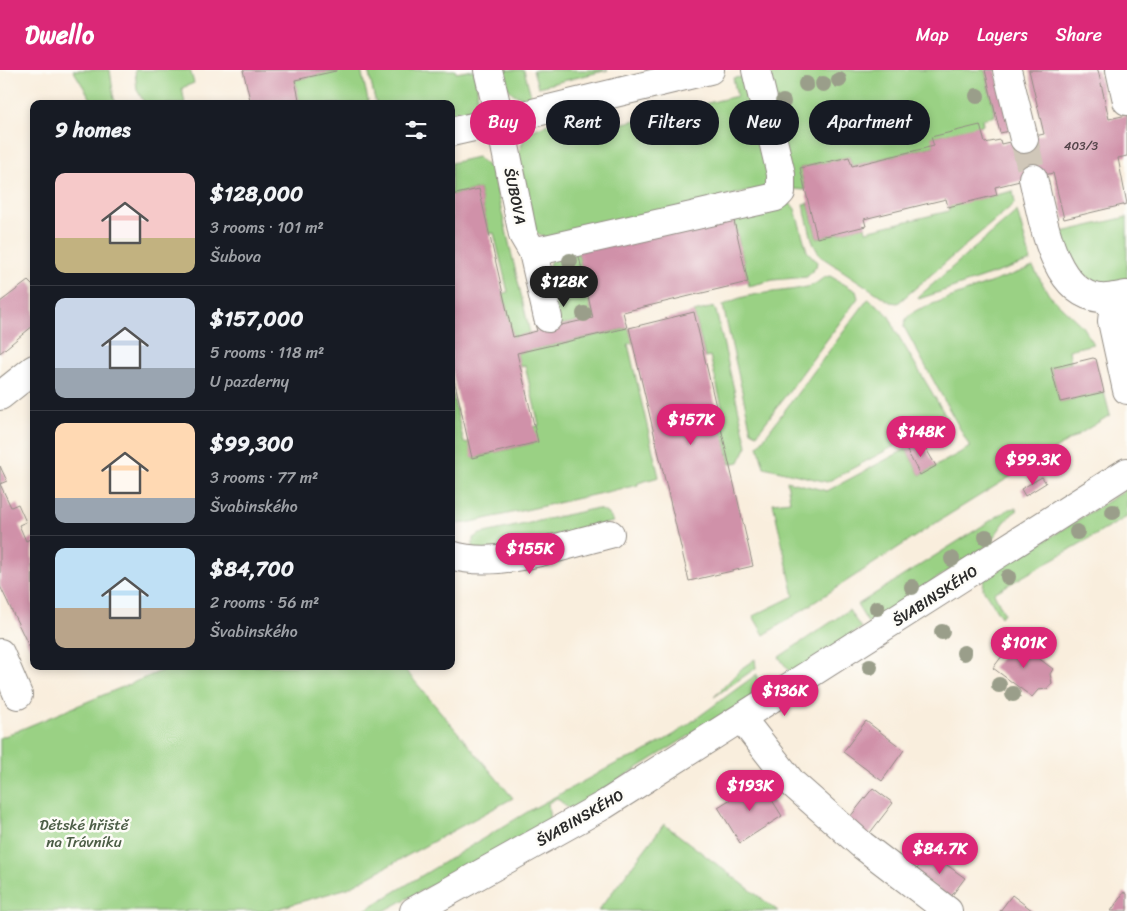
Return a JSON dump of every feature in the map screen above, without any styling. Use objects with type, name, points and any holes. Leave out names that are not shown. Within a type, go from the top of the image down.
[{"type":"street","name":"ŠUBOVA","points":[[488,70],[495,100]]},
{"type":"street","points":[[536,112],[710,70]]},
{"type":"street","points":[[533,252],[776,196],[781,192],[781,174],[756,70]]},
{"type":"street","points":[[1007,70],[1024,139]]},
{"type":"street","points":[[1120,70],[1127,100]]},
{"type":"street","points":[[455,131],[470,128]]},
{"type":"street","name":"ŠUBOVA","points":[[505,145],[524,235],[533,252],[548,318]]},
{"type":"street","points":[[1033,178],[1047,236],[1059,267],[1077,288],[1085,293],[1102,298],[1121,296],[1112,321],[1127,390]]},
{"type":"street","points":[[0,396],[30,371]]},
{"type":"street","name":"ŠVABINSKÉHO","points":[[414,911],[604,805],[742,719],[1127,472]]},
{"type":"street","points":[[455,556],[468,561],[495,561],[610,534]]},
{"type":"street","points":[[0,653],[18,695]]},
{"type":"street","points":[[742,719],[792,783],[862,845],[948,911]]},
{"type":"green space","points":[[73,70],[110,70],[115,100],[92,100]]},
{"type":"green space","points":[[135,70],[190,70],[194,83],[182,88],[184,100],[143,100],[137,90]]},
{"type":"green space","points":[[339,70],[361,70],[368,100],[299,100],[295,80]]},
{"type":"green space","points":[[368,70],[455,70],[456,73],[474,70],[477,87],[476,100],[470,100],[470,109],[455,117],[455,100],[375,100]]},
{"type":"green space","points":[[501,70],[524,70],[532,99],[519,97],[514,94],[507,87]]},
{"type":"green space","points":[[533,70],[608,70],[538,87]]},
{"type":"green space","points":[[765,70],[985,70],[995,116],[982,119],[983,125],[932,137],[934,146],[852,166],[849,157],[800,168],[805,190],[793,189],[783,145],[799,145],[799,100],[772,100]]},
{"type":"green space","points":[[743,77],[747,79],[753,100],[729,100],[729,145],[766,145],[771,161],[767,187],[546,238],[536,232],[518,154],[522,145],[536,145],[536,129],[546,125],[546,145],[620,145],[620,124],[630,121],[630,145],[719,145],[719,100],[737,96],[733,78]]},
{"type":"green space","points":[[477,157],[492,170],[530,333],[513,337],[503,293],[508,292],[494,233],[489,234],[479,189],[455,194],[455,162]]},
{"type":"green space","points":[[1013,191],[1015,203],[898,303],[890,302],[820,256],[813,243],[803,204],[808,203],[817,238],[865,226],[866,231],[949,211],[948,206]]},
{"type":"green space","points":[[791,204],[795,209],[807,251],[817,262],[816,267],[807,277],[773,280],[749,286],[732,212]]},
{"type":"green space","points":[[1017,211],[1031,261],[919,299],[918,297]]},
{"type":"green space","points":[[1127,217],[1127,281],[1110,286],[1101,285],[1092,283],[1077,274],[1066,260],[1058,233]]},
{"type":"green space","points":[[577,248],[593,318],[557,326],[549,265],[552,259]]},
{"type":"green space","points":[[1033,267],[1049,295],[1082,326],[1093,344],[1069,350],[1071,363],[1051,368],[1060,402],[1104,392],[1110,415],[942,519],[764,635],[753,616],[794,596],[773,503],[790,501],[787,481],[827,491],[906,449],[920,475],[970,447],[904,327],[907,318],[919,309]]},
{"type":"green space","points":[[830,276],[856,291],[858,298],[757,434],[751,431],[723,306],[732,301],[753,295],[810,286]]},
{"type":"green space","points":[[868,299],[882,309],[891,319],[895,330],[947,418],[827,482],[764,467],[758,446]]},
{"type":"green space","points":[[713,307],[716,311],[747,446],[739,462],[730,464],[719,416],[724,415],[710,356],[705,357],[694,312]]},
{"type":"green space","points":[[629,328],[633,343],[628,344],[659,477],[638,483],[638,485],[467,523],[458,524],[455,522],[455,405],[464,443],[469,442],[473,458],[537,442],[534,427],[539,425],[525,366],[520,367],[517,353]]},
{"type":"green space","points":[[1127,489],[1127,517],[994,593],[1004,613],[1001,617],[983,589],[984,579]]},
{"type":"green space","points":[[1015,508],[1018,510],[1008,518],[984,548],[868,623],[857,605],[1009,509]]},
{"type":"green space","points":[[593,509],[605,512],[613,522],[482,552],[473,547],[473,538],[480,534]]},
{"type":"green space","points":[[849,610],[861,628],[791,674],[779,657]]},
{"type":"green space","points":[[755,659],[756,668],[714,697],[742,668]]},
{"type":"green space","name":"Dětské hřiště na Trávníku","points":[[163,670],[405,670],[513,798],[348,888],[269,911],[0,911],[0,738]]},
{"type":"green space","points":[[757,674],[758,693],[570,810],[557,798],[548,803],[550,821],[384,911],[363,911],[534,808],[619,762],[637,756],[675,734]]},
{"type":"green space","points":[[664,824],[778,911],[598,911]]},
{"type":"building","points":[[243,70],[336,70],[295,80],[299,100],[250,100]]},
{"type":"building","points":[[985,70],[996,70],[1010,131],[1000,133]]},
{"type":"building","points":[[1029,70],[1098,70],[1109,119],[1127,115],[1127,156],[1118,158],[1127,204],[1064,219],[1053,173],[995,187],[997,195],[948,207],[946,199],[864,219],[866,226],[817,238],[800,168],[849,157],[852,166],[934,146],[931,137],[980,125],[985,143],[1000,140],[1001,144],[1044,134]]},
{"type":"building","points":[[479,189],[513,337],[537,331],[534,321],[541,319],[557,326],[593,318],[577,248],[732,212],[748,282],[623,312],[627,328],[517,353],[538,442],[472,458],[455,384],[455,194]]},
{"type":"building","points":[[28,281],[30,283],[30,328],[0,353],[0,302]]},
{"type":"building","points":[[694,312],[753,566],[689,581],[629,328]]},
{"type":"building","points":[[1093,358],[1096,359],[1104,392],[1060,402],[1051,368]]},
{"type":"building","points":[[921,440],[936,466],[920,475],[906,449]]},
{"type":"building","points":[[0,466],[7,481],[0,484]]},
{"type":"building","points":[[1042,477],[1046,483],[1025,496],[1021,489]]},
{"type":"building","points":[[0,484],[11,507],[18,504],[26,522],[19,525],[26,541],[30,539],[30,649],[0,586]]},
{"type":"building","points":[[1014,640],[1053,669],[1050,674],[1052,683],[1047,689],[1038,690],[1032,697],[993,668]]},
{"type":"building","points":[[866,721],[904,750],[882,781],[843,752]]},
{"type":"building","points":[[760,781],[782,816],[740,843],[718,807]]},
{"type":"building","points":[[873,788],[893,803],[866,838],[846,822]]},
{"type":"building","points":[[929,852],[965,878],[950,898],[915,872]]},
{"type":"building","points":[[1124,892],[1127,894],[1127,911],[1111,911]]},
{"type":"building","points":[[1012,895],[1033,911],[1000,911]]},
{"type":"tunnel","points":[[1024,139],[1033,178]]}]
